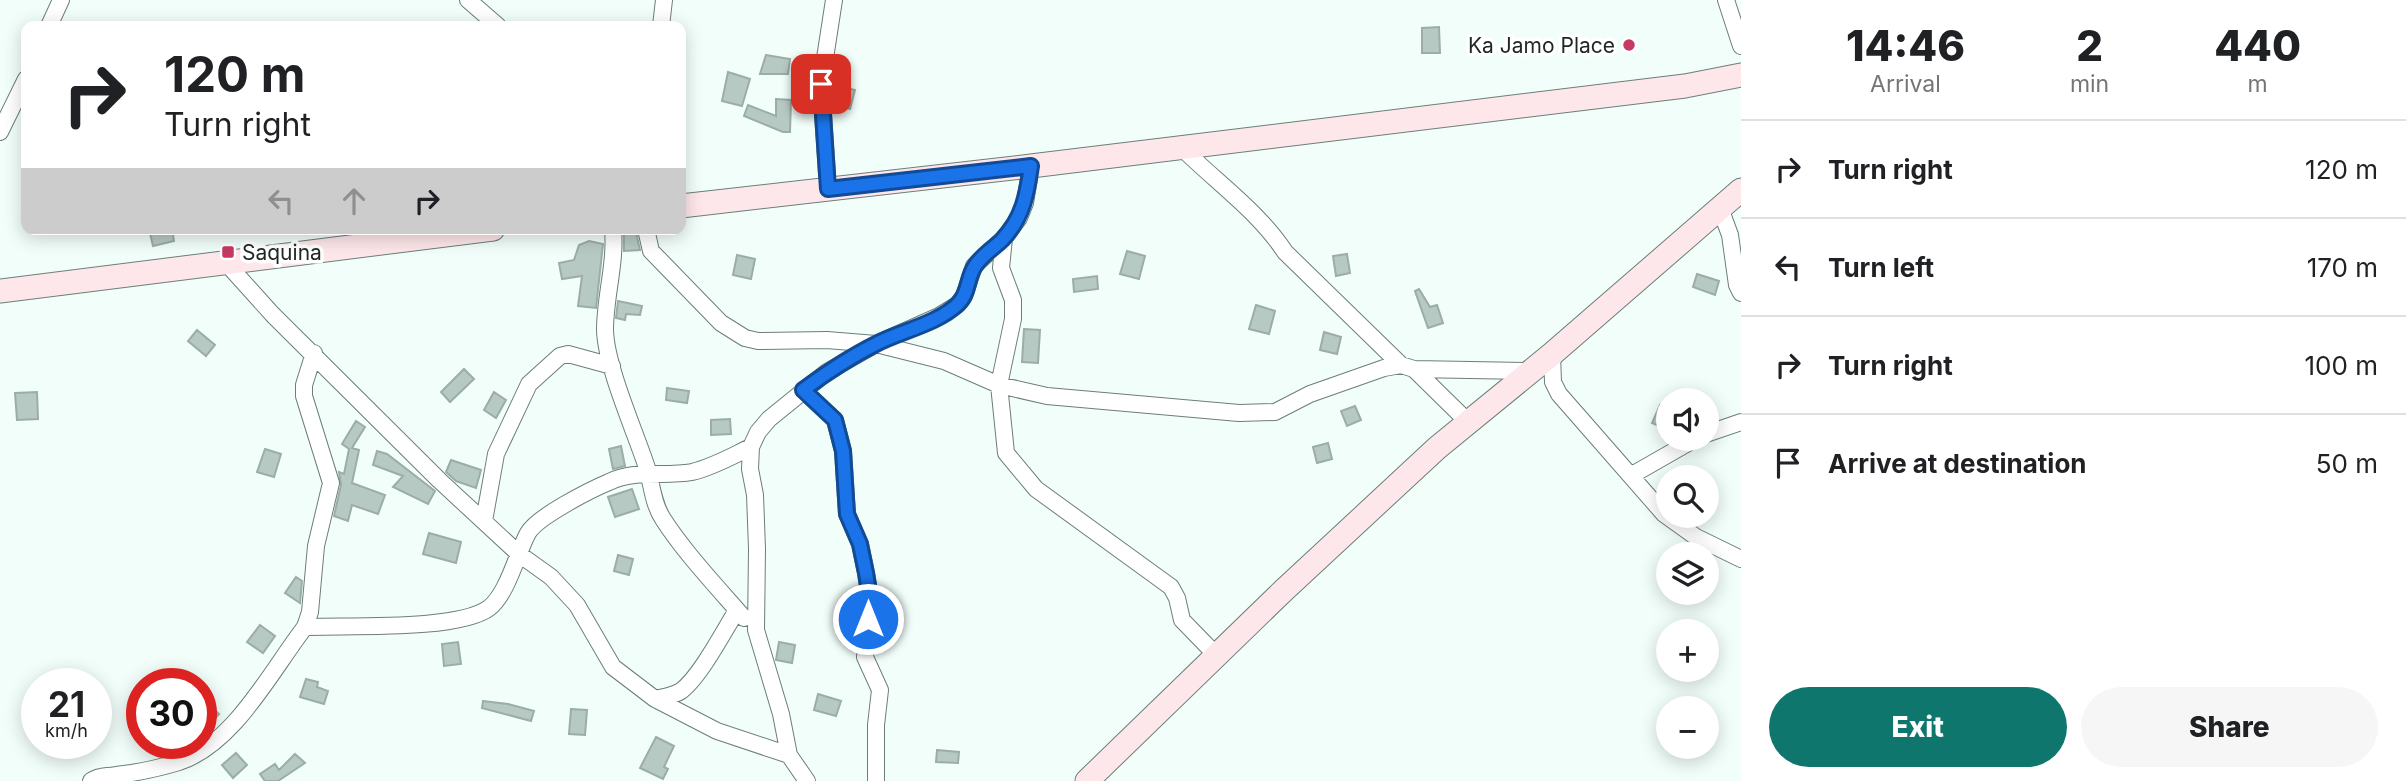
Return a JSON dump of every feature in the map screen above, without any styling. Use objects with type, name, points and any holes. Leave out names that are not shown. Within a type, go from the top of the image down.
[{"type":"street","points":[[51,21],[61,0]]},
{"type":"street","points":[[468,0],[492,21]]},
{"type":"street","points":[[662,21],[664,0]]},
{"type":"street","points":[[828,189],[821,84],[834,0]]},
{"type":"street","points":[[1726,0],[1741,46]]},
{"type":"street","points":[[686,205],[1685,86],[1741,75]]},
{"type":"street","points":[[0,132],[21,89]]},
{"type":"street","points":[[1182,148],[1242,203],[1275,238],[1284,252],[1460,414]]},
{"type":"street","points":[[807,781],[789,755],[781,714],[756,630],[757,549],[755,495],[750,469],[751,447],[758,432],[769,419],[827,372],[876,344],[939,316],[957,305],[964,296],[974,266],[1004,238],[1026,203],[1031,166]]},
{"type":"street","points":[[1087,781],[1216,655],[1437,448],[1460,414],[1531,371],[1741,190]]},
{"type":"street","points":[[1720,208],[1730,234],[1737,285],[1741,293]]},
{"type":"street","points":[[0,291],[447,235]]},
{"type":"street","points":[[614,235],[615,251],[605,329],[607,351],[648,472],[655,502],[661,517],[756,630]]},
{"type":"street","points":[[647,235],[650,251],[722,323],[745,338],[758,341],[876,344],[944,361],[999,385],[1079,401],[1239,413],[1275,412],[1310,394],[1384,368],[1531,371]]},
{"type":"street","points":[[1004,238],[1001,268],[1011,290],[1013,320],[999,385],[1006,453],[1037,489],[1171,587],[1178,597],[1182,620],[1216,655]]},
{"type":"street","points":[[227,264],[273,315],[439,480],[519,554],[551,578],[577,605],[612,667],[655,699],[717,731],[789,755]]},
{"type":"street","points":[[91,781],[100,776],[114,776],[182,761],[212,743],[240,719],[305,627],[310,612],[316,546],[331,483],[304,396],[303,385],[314,353]]},
{"type":"street","points":[[484,521],[496,454],[529,384],[560,356],[568,354],[612,366]]},
{"type":"street","points":[[1552,354],[1553,382],[1559,394],[1632,475],[1646,495],[1681,528],[1741,559]]},
{"type":"street","points":[[803,390],[835,420],[843,451],[847,514],[860,544],[866,573],[870,598],[865,657],[880,686],[876,725],[876,781]]},
{"type":"street","points":[[1719,430],[1741,422]]},
{"type":"street","points":[[305,627],[428,623],[477,614],[489,608],[498,598],[529,532],[537,522],[611,480],[648,472],[672,474],[693,471],[713,466],[751,447]]},
{"type":"street","points":[[1632,475],[1674,451]]},
{"type":"street","points":[[655,699],[682,690],[694,678],[737,610]]},
{"type":"building","points":[[1439,27],[1440,53],[1422,53],[1422,28]]},
{"type":"building","points":[[766,55],[790,59],[788,74],[760,74]]},
{"type":"building","points":[[728,72],[750,79],[742,106],[722,101]]},
{"type":"building","points":[[838,86],[855,90],[850,109],[833,104]]},
{"type":"building","points":[[776,99],[791,100],[790,132],[783,132],[744,116],[748,105],[776,116]]},
{"type":"building","points":[[150,235],[173,235],[174,241],[153,246]]},
{"type":"building","points":[[624,235],[637,235],[640,250],[624,251]]},
{"type":"building","points":[[589,241],[603,244],[596,308],[578,306],[582,276],[562,279],[559,263],[574,260],[579,245]]},
{"type":"building","points":[[1127,251],[1145,256],[1139,279],[1120,274]]},
{"type":"building","points":[[1347,254],[1350,273],[1336,276],[1333,256]]},
{"type":"building","points":[[737,255],[755,259],[751,279],[733,275]]},
{"type":"building","points":[[1697,274],[1719,281],[1715,295],[1693,287]]},
{"type":"building","points":[[1097,276],[1098,289],[1074,292],[1073,279]]},
{"type":"building","points":[[1419,289],[1430,307],[1437,305],[1443,323],[1428,328],[1415,291]]},
{"type":"building","points":[[618,301],[642,306],[640,315],[626,314],[625,320],[616,318]]},
{"type":"building","points":[[1256,305],[1275,311],[1269,334],[1249,329]]},
{"type":"building","points":[[1024,329],[1040,330],[1038,363],[1022,362]]},
{"type":"building","points":[[197,330],[215,345],[206,356],[188,341]]},
{"type":"building","points":[[1324,332],[1341,337],[1337,354],[1320,350]]},
{"type":"building","points":[[464,369],[474,379],[450,402],[441,392]]},
{"type":"building","points":[[667,388],[689,391],[687,403],[666,400]]},
{"type":"building","points":[[37,392],[38,419],[17,420],[15,393]]},
{"type":"building","points":[[494,392],[506,400],[496,418],[484,410]]},
{"type":"building","points":[[1355,406],[1361,420],[1347,426],[1341,411]]},
{"type":"building","points":[[730,419],[731,434],[711,435],[711,420]]},
{"type":"building","points":[[356,421],[365,427],[352,448],[359,450],[352,483],[385,495],[378,514],[352,505],[348,521],[334,516],[341,485],[339,472],[344,474],[349,449],[342,444]]},
{"type":"building","points":[[1328,443],[1332,459],[1317,463],[1313,447]]},
{"type":"building","points":[[621,446],[625,466],[613,469],[609,449]]},
{"type":"building","points":[[265,449],[281,454],[274,477],[257,472]]},
{"type":"building","points":[[377,451],[387,454],[435,491],[428,504],[393,487],[403,476],[373,465]]},
{"type":"building","points":[[451,460],[481,470],[476,488],[456,481],[446,472]]},
{"type":"building","points":[[632,489],[639,509],[615,517],[608,497]]},
{"type":"building","points":[[429,533],[461,542],[456,563],[423,554]]},
{"type":"building","points":[[618,555],[633,559],[629,575],[614,571]]},
{"type":"building","points":[[296,577],[302,581],[300,603],[285,593]]},
{"type":"building","points":[[260,625],[275,636],[263,653],[247,642]]},
{"type":"building","points":[[458,642],[461,664],[444,666],[442,644]]},
{"type":"building","points":[[779,642],[795,645],[792,663],[776,660]]},
{"type":"building","points":[[306,679],[318,682],[317,687],[328,691],[324,704],[300,697]]},
{"type":"building","points":[[818,694],[841,701],[836,716],[814,710]]},
{"type":"building","points":[[483,701],[534,711],[531,721],[482,708]]},
{"type":"building","points":[[571,709],[587,710],[585,735],[569,734]]},
{"type":"building","points":[[656,737],[674,746],[664,767],[668,769],[663,779],[640,768]]},
{"type":"building","points":[[937,750],[959,752],[958,763],[936,762]]},
{"type":"building","points":[[236,753],[247,765],[233,778],[222,765]]},
{"type":"building","points":[[295,754],[305,763],[278,781],[265,781],[260,774],[275,764],[279,770]]},
{"type":"place","name":"Ka Jamo Place","points":[[1629,45]]},
{"type":"place","name":"Saquina","points":[[228,252]]},
{"type":"route","points":[[821,84],[828,189],[1031,166],[1026,203],[1004,238],[974,266],[964,296],[957,305],[939,316],[876,344],[827,372],[803,390],[835,420],[843,451],[847,514],[860,544],[866,573],[870,598],[868,619]]}]
